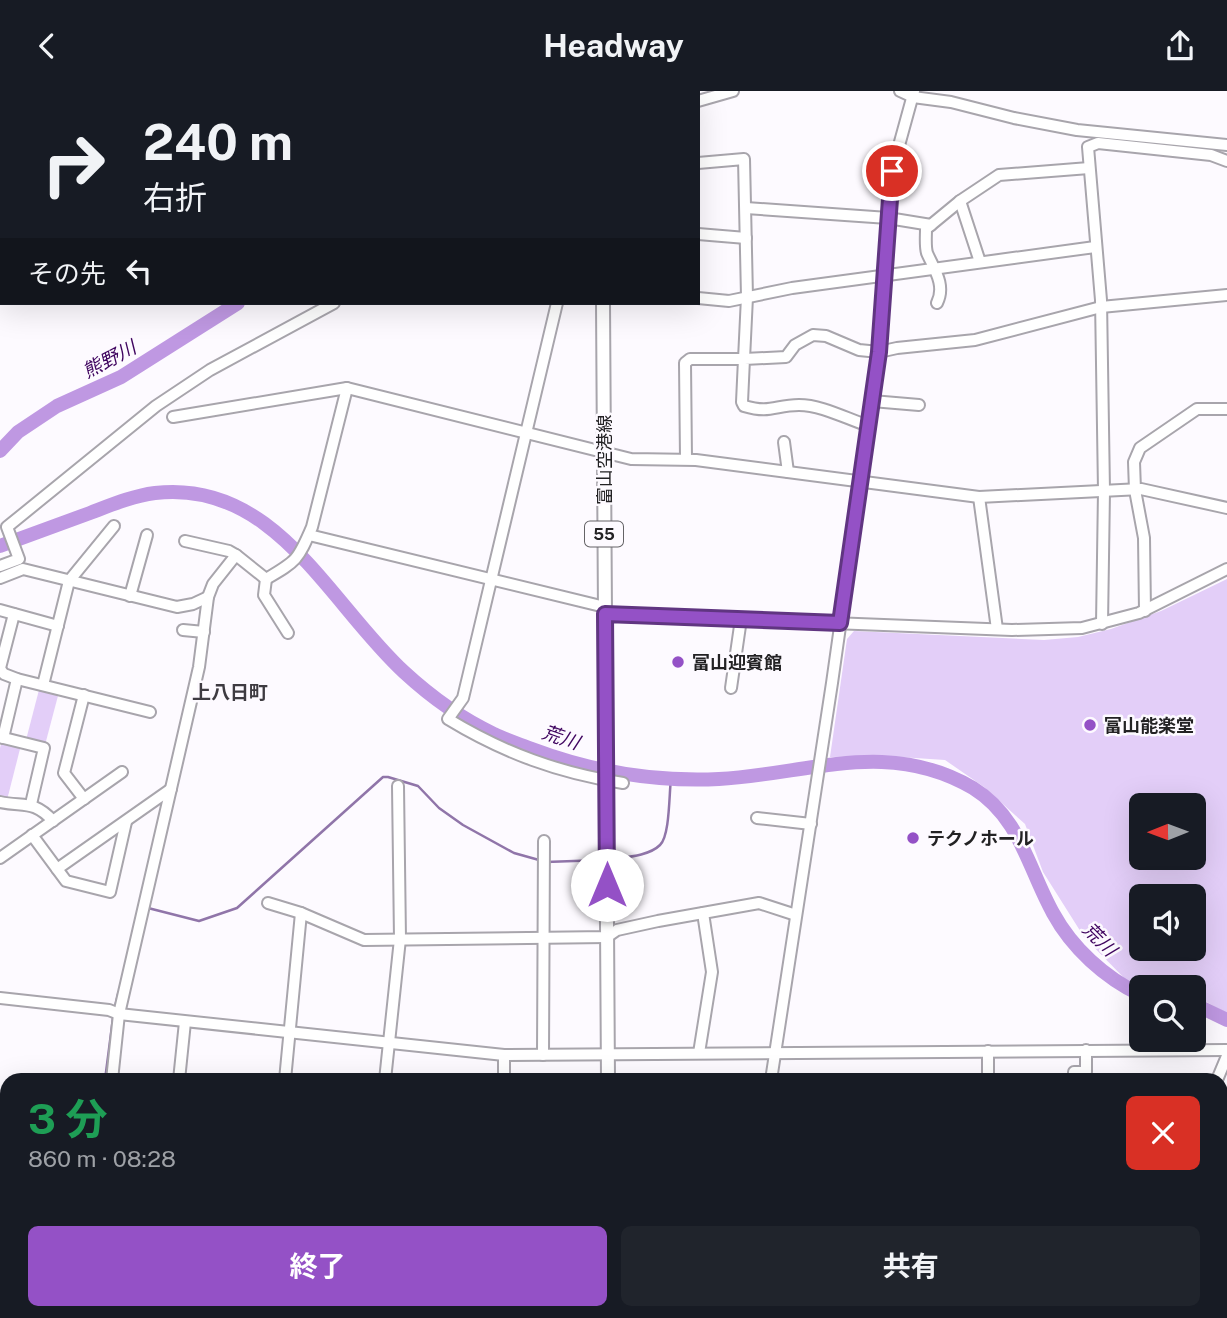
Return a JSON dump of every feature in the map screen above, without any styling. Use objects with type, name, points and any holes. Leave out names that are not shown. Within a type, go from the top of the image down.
[{"type":"main road","name":"富山空港線","points":[[603,305],[608,1073]]},
{"type":"street","points":[[700,100],[733,91]]},
{"type":"street","points":[[900,91],[1077,130],[1227,145]]},
{"type":"street","points":[[772,1073],[879,352],[892,171],[914,94]]},
{"type":"street","points":[[1102,624],[1104,491],[1101,307],[1088,147],[1098,143],[1211,155],[1227,161]]},
{"type":"street","points":[[700,163],[744,159],[747,297],[742,402],[744,406],[760,411],[797,404],[811,406],[869,426]]},
{"type":"street","points":[[937,303],[941,290],[936,269],[926,250],[926,229],[960,201],[999,175],[1089,168]]},
{"type":"street","points":[[960,201],[981,262]]},
{"type":"street","points":[[746,208],[888,218],[931,225]]},
{"type":"street","points":[[700,234],[746,238]]},
{"type":"street","points":[[700,298],[729,301],[792,288],[1095,247]]},
{"type":"street","points":[[686,459],[685,363],[690,359],[786,357],[795,345],[813,335],[826,336],[859,350],[879,352],[975,340],[1101,307],[1227,295]]},
{"type":"street","points":[[0,566],[19,559],[7,527],[156,406],[210,370],[330,305]]},
{"type":"street","points":[[557,305],[463,698],[449,719],[524,759],[623,783]]},
{"type":"street","points":[[266,579],[295,562],[307,539],[346,389]]},
{"type":"street","points":[[173,418],[346,389],[631,459],[686,459],[979,497],[1137,490],[1227,508]]},
{"type":"street","points":[[872,401],[919,405]]},
{"type":"street","points":[[1145,611],[1144,538],[1134,462],[1140,448],[1197,409],[1227,409]]},
{"type":"street","points":[[784,442],[788,472]]},
{"type":"street","points":[[979,497],[997,629]]},
{"type":"street","points":[[43,685],[69,581],[114,526]]},
{"type":"street","points":[[130,596],[147,535]]},
{"type":"street","points":[[307,539],[491,579],[605,610],[741,619],[997,629],[1052,630],[1102,624],[1145,611],[1227,569]]},
{"type":"street","points":[[184,541],[229,551],[266,579]]},
{"type":"street","points":[[113,1073],[119,1014],[199,667],[208,597],[213,583],[236,555]]},
{"type":"street","points":[[0,578],[23,569],[177,607],[194,604],[208,597]]},
{"type":"street","points":[[266,579],[264,595],[288,633]]},
{"type":"street","points":[[0,610],[58,626]]},
{"type":"street","points":[[14,614],[0,669],[4,674],[150,712]]},
{"type":"street","points":[[731,688],[741,619]]},
{"type":"street","points":[[183,630],[204,632]]},
{"type":"street","points":[[17,679],[1,737],[44,748],[31,804]]},
{"type":"street","points":[[83,799],[64,773],[84,695]]},
{"type":"street","points":[[0,858],[122,772]]},
{"type":"street","points":[[386,1073],[400,939],[398,786]]},
{"type":"street","points":[[57,869],[171,789]]},
{"type":"street","points":[[0,802],[31,804],[45,812],[53,821]]},
{"type":"street","points":[[757,818],[811,824]]},
{"type":"street","points":[[33,835],[66,881],[110,892],[126,822]]},
{"type":"street","points":[[544,841],[544,1055]]},
{"type":"street","points":[[268,903],[301,912],[364,940],[607,937],[617,930],[759,903],[796,915]]},
{"type":"street","points":[[286,1073],[301,912]]},
{"type":"street","points":[[699,1053],[712,972],[703,912]]},
{"type":"street","points":[[0,998],[185,1022],[504,1055],[1227,1050]]},
{"type":"street","points":[[180,1073],[185,1022]]},
{"type":"street","points":[[1074,1073],[1086,1072],[1086,1050]]},
{"type":"street","points":[[988,1051],[988,1073]]},
{"type":"street","points":[[504,1055],[505,1073]]},
{"type":"street","points":[[1220,1073],[1227,1056]]},
{"type":"shaded area","points":[[1227,579],[1227,1013],[1206,1002],[1206,975],[1129,975],[1128,982],[1084,937],[1043,872],[1025,824],[984,787],[945,760],[885,756],[830,757],[847,639],[854,631],[1044,640],[1078,637],[1111,629],[1161,611]]},
{"type":"shaded area","points":[[40,686],[59,692],[45,745],[26,740]]},
{"type":"shaded area","points":[[2,740],[21,745],[7,800],[0,799]]},
{"type":"waterway","name":"熊野川","points":[[0,451],[18,432],[57,406],[121,377],[235,305]]},
{"type":"waterway","name":"荒川","points":[[0,546],[138,496],[155,493],[197,494],[234,505],[267,525],[296,551],[377,644],[414,681],[458,714],[513,742],[578,764],[624,774],[671,779],[719,779],[817,766],[879,762],[910,765],[941,773],[973,788],[1002,813],[1061,926],[1091,961],[1129,989]]},
{"type":"waterway","points":[[148,908],[199,921],[237,908],[383,777],[418,786],[439,808],[463,825],[514,853],[539,860]]},
{"type":"waterway","points":[[612,859],[644,854],[660,845],[666,833],[671,779]]},
{"type":"waterway","points":[[546,862],[602,860]]},
{"type":"waterway","points":[[115,1007],[118,994]]},
{"type":"waterway","name":"荒川","points":[[1206,1010],[1227,1020]]},
{"type":"waterway","points":[[106,1073],[113,1018]]},
{"type":"place","name":"富山迎賓館","points":[[678,662]]},
{"type":"place","name":"富山能楽堂","points":[[1090,725]]},
{"type":"place","name":"テクノホール","points":[[913,838]]},
{"type":"district","name":"上八日町","points":[[230,692]]},
{"type":"route","points":[[607,885],[605,614],[840,623],[879,352],[892,171]]}]
